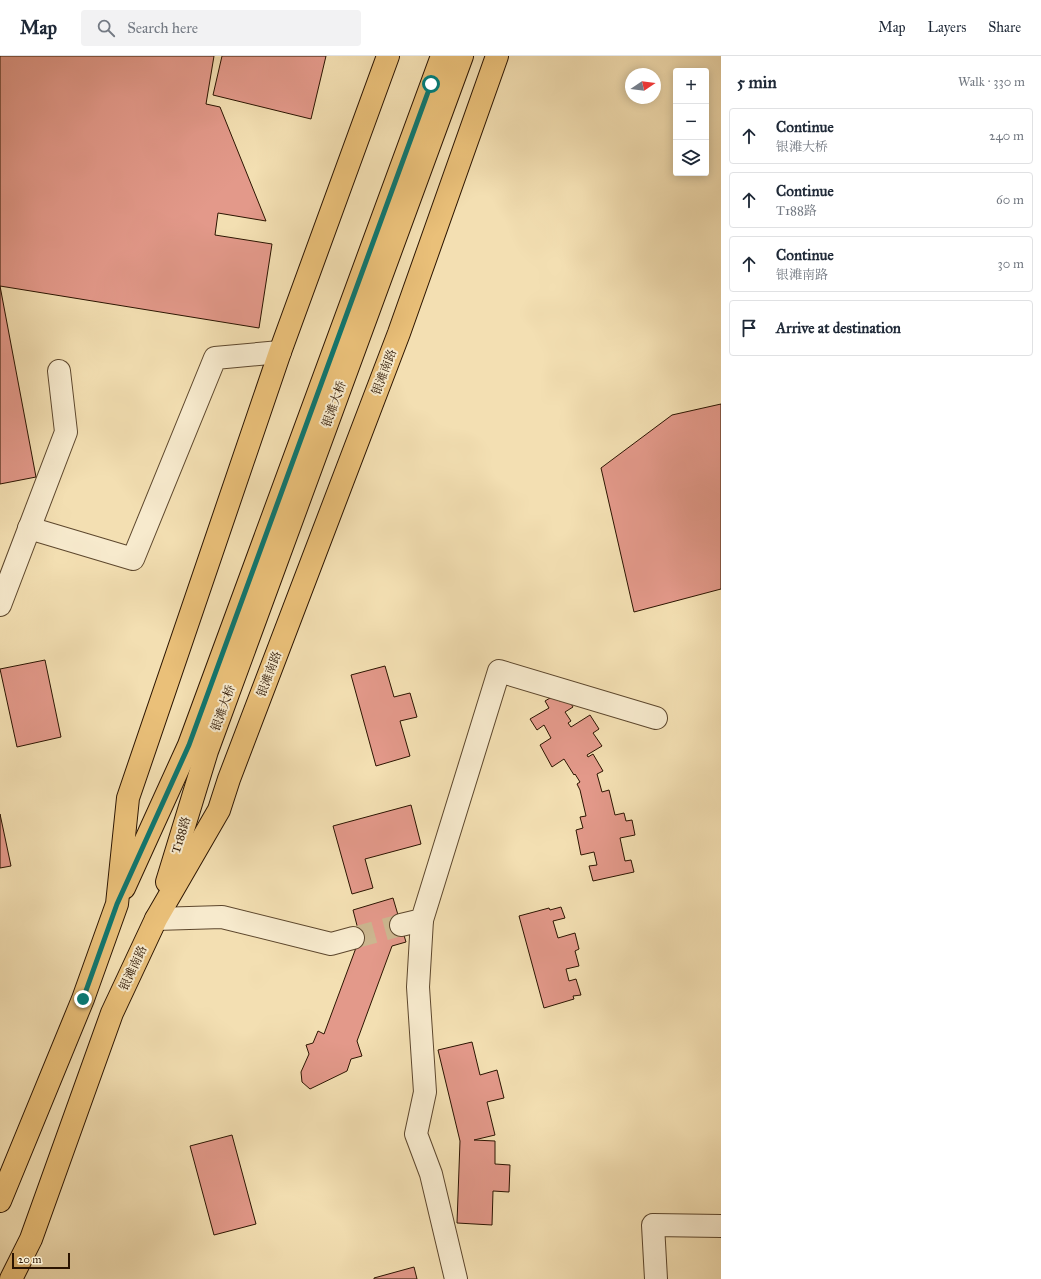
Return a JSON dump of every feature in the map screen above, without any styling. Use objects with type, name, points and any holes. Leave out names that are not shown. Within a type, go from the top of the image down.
[{"type":"main road","points":[[117,904],[128,798],[280,352],[388,56]]},
{"type":"main road","name":"银滩大桥","points":[[198,748],[442,56]]},
{"type":"main road","name":"银滩大桥","points":[[198,748],[462,56]]},
{"type":"main road","name":"银滩南路","points":[[11,1279],[31,1239],[112,1013],[156,919],[219,810],[229,779],[399,333],[497,56]]},
{"type":"main road","points":[[0,1201],[83,999],[117,904],[198,748]]},
{"type":"main road","name":"T188路","points":[[156,919],[198,748]]},
{"type":"street","points":[[29,528],[133,559],[214,358],[280,352]]},
{"type":"street","points":[[0,605],[66,432],[59,372]]},
{"type":"street","points":[[456,1279],[431,1174],[416,1134],[425,1092],[418,987],[422,920],[499,671],[656,718]]},
{"type":"street","points":[[156,919],[222,917],[331,944],[353,938]]},
{"type":"street","points":[[401,925],[422,920]]},
{"type":"street","points":[[656,1279],[653,1226],[721,1226]]},
{"type":"building","points":[[0,56],[214,56],[206,104],[220,107],[266,221],[218,213],[215,235],[272,244],[259,328],[0,286]]},
{"type":"building","points":[[222,56],[326,56],[311,119],[213,95]]},
{"type":"building","points":[[0,286],[36,477],[0,484]]},
{"type":"building","points":[[721,404],[721,589],[634,612],[601,468],[672,415]]},
{"type":"building","points":[[45,660],[61,737],[17,747],[0,669]]},
{"type":"building","points":[[385,666],[394,697],[410,693],[417,717],[400,721],[410,756],[376,766],[351,675]]},
{"type":"building","points":[[555,695],[559,701],[567,697],[573,707],[565,712],[571,721],[568,723],[571,727],[590,715],[599,729],[593,733],[602,746],[587,755],[588,757],[593,754],[603,771],[597,774],[602,792],[609,790],[615,815],[624,813],[626,821],[632,820],[635,835],[620,838],[625,861],[631,860],[634,872],[593,881],[589,866],[597,865],[594,852],[581,855],[576,830],[583,828],[580,817],[586,816],[580,790],[577,784],[580,782],[564,759],[552,767],[540,745],[551,738],[544,725],[537,730],[530,719],[549,708],[545,701]]},
{"type":"building","points":[[411,805],[421,844],[365,859],[373,888],[352,894],[333,826]]},
{"type":"building","points":[[0,814],[11,866],[0,868]]},
{"type":"building","points":[[393,898],[406,942],[392,946],[357,1041],[362,1056],[351,1059],[347,1071],[310,1089],[302,1082],[301,1072],[309,1054],[306,1045],[313,1043],[318,1031],[324,1034],[360,937],[353,910]]},
{"type":"building","points":[[561,907],[565,918],[553,921],[558,938],[575,933],[579,949],[575,951],[579,966],[566,969],[569,981],[576,979],[581,995],[573,996],[574,999],[544,1008],[519,916],[549,908],[550,910]]},
{"type":"building","points":[[472,1042],[480,1075],[497,1070],[504,1098],[487,1102],[495,1135],[474,1140],[495,1141],[495,1164],[510,1165],[509,1192],[493,1191],[492,1225],[457,1223],[460,1141],[438,1050]]},
{"type":"building","points":[[232,1135],[256,1224],[214,1235],[190,1146]]},
{"type":"building","points":[[414,1267],[417,1279],[374,1279],[374,1278]]},
{"type":"tunnel","points":[[353,938],[401,925]]},
{"type":"route","points":[[83,999],[117,904],[189,745],[431,84]]}]
